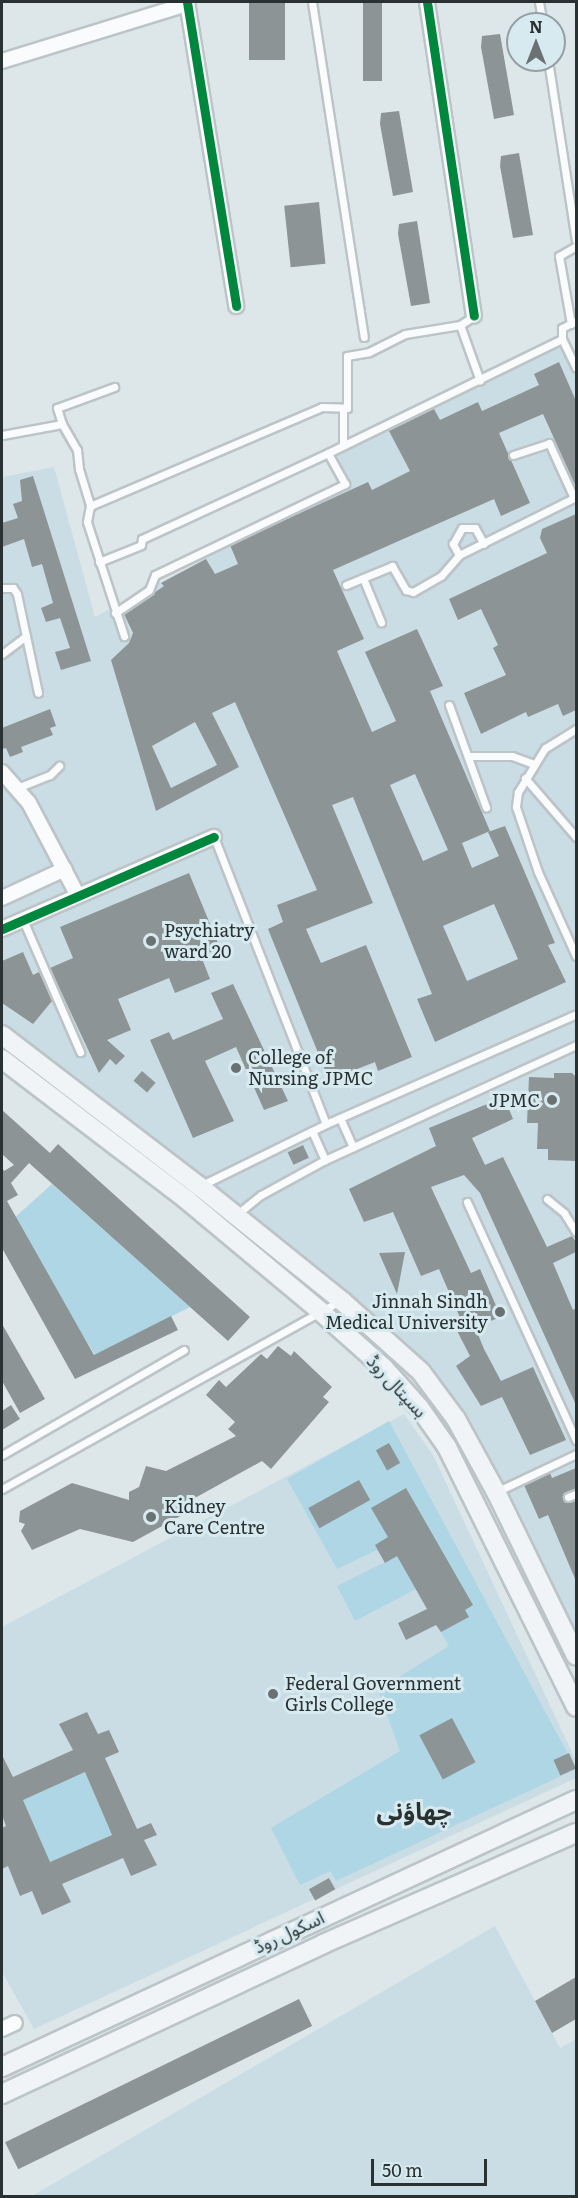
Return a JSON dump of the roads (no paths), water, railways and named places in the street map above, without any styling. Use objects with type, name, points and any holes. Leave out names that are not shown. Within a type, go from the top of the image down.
[{"type":"main road","name":"ہسپتال روڈ","points":[[2,1035],[199,1186],[342,1300],[421,1372],[456,1419],[496,1492],[576,1656]]},
{"type":"main road","name":"ہسپتال روڈ","points":[[2,1059],[187,1200],[320,1311],[384,1368],[419,1407],[447,1447],[576,1707]]},
{"type":"main road","name":"اسکول روڈ","points":[[2,2067],[576,1800]]},
{"type":"main road","name":"اسکول روڈ","points":[[2,2094],[323,1944],[576,1833]]},
{"type":"main road","points":[[45,2047],[55,2069]]},
{"type":"street","points":[[427,2],[474,316]]},
{"type":"street","points":[[2,61],[187,3],[236,306]]},
{"type":"street","points":[[2,772],[17,788],[66,869],[78,896]]},
{"type":"street","points":[[2,929],[214,837]]},
{"type":"street","points":[[2,898],[66,869]]},
{"type":"street","points":[[2,2029],[15,2023]]},
{"type":"lane","points":[[312,2],[364,337]]},
{"type":"lane","points":[[550,72],[576,240]]},
{"type":"lane","points":[[576,246],[559,256],[574,322],[562,328],[562,339],[576,368]]},
{"type":"lane","points":[[90,506],[322,407],[347,408],[347,356],[369,352],[405,334],[460,325],[474,316]]},
{"type":"lane","points":[[460,325],[480,381]]},
{"type":"lane","points":[[99,562],[141,545],[142,539],[480,381],[562,339]]},
{"type":"lane","points":[[114,387],[57,408],[62,424],[77,450],[79,469],[90,506],[87,522],[124,636]]},
{"type":"lane","points":[[343,409],[343,445]]},
{"type":"lane","points":[[2,435],[62,424]]},
{"type":"lane","points":[[346,585],[392,566],[406,590],[413,592],[441,576],[459,555],[575,497],[549,443],[513,455]]},
{"type":"lane","points":[[115,613],[149,590],[155,575],[345,484],[328,453]]},
{"type":"lane","points":[[459,555],[453,544],[462,528],[480,532],[484,543]]},
{"type":"lane","points":[[363,578],[381,622]]},
{"type":"lane","points":[[2,588],[13,588],[17,594],[38,693]]},
{"type":"lane","points":[[2,654],[26,636]]},
{"type":"lane","points":[[449,705],[486,807]]},
{"type":"lane","points":[[576,729],[545,748],[534,764],[518,792],[517,820],[576,956]]},
{"type":"lane","points":[[468,756],[512,756],[534,764]]},
{"type":"lane","points":[[17,788],[50,775],[59,766]]},
{"type":"lane","points":[[525,778],[576,837]]},
{"type":"lane","points":[[214,837],[326,1124]]},
{"type":"lane","points":[[23,920],[80,1052]]},
{"type":"lane","points":[[199,1186],[326,1124],[576,1014]]},
{"type":"lane","points":[[236,1215],[261,1195],[324,1160],[576,1045]]},
{"type":"lane","points":[[340,1118],[353,1147]]},
{"type":"lane","points":[[312,1131],[324,1160]]},
{"type":"lane","points":[[547,1199],[564,1213],[576,1232]]},
{"type":"lane","points":[[468,1202],[576,1440]]},
{"type":"lane","points":[[2,1489],[342,1300]]},
{"type":"lane","points":[[2,1455],[184,1350]]},
{"type":"lane","points":[[496,1492],[576,1454]]},
{"type":"lane","points":[[568,1497],[576,1494]]},
{"type":"place","name":"Psychiatry ward 20","points":[[151,941]]},
{"type":"place","name":"College of Nursing JPMC","points":[[236,1068]]},
{"type":"place","name":"JPMC","points":[[552,1100]]},
{"type":"place","name":"Jinnah Sindh Medical University","points":[[500,1312]]},
{"type":"place","name":"Kidney Care Centre","points":[[151,1517]]},
{"type":"place","name":"Federal Government Girls College","points":[[273,1694]]},
{"type":"district","name":"چھاؤنی","points":[[414,1810]]}]
